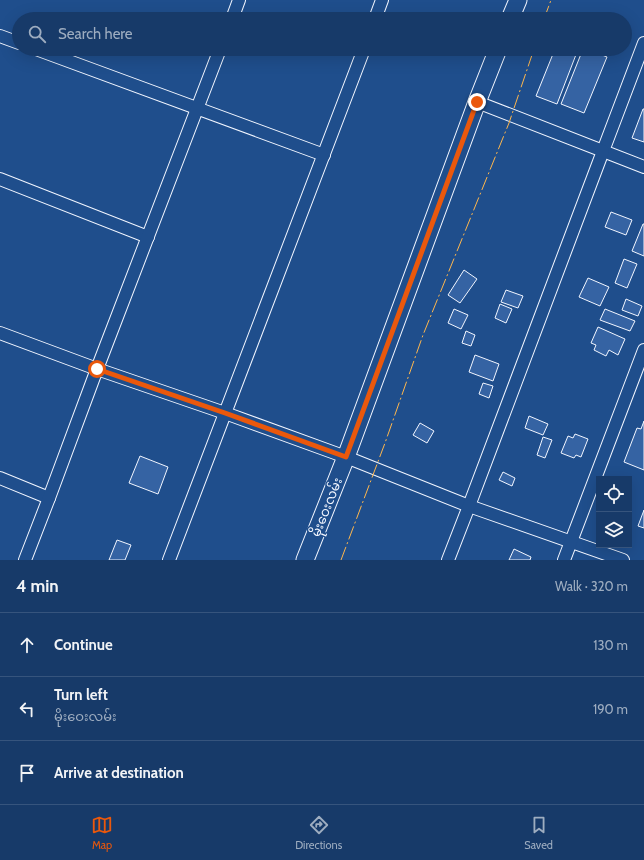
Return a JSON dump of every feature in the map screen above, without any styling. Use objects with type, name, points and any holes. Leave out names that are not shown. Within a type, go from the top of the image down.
[{"type":"street","points":[[235,12],[239,0]]},
{"type":"street","points":[[378,12],[382,0]]},
{"type":"street","points":[[513,12],[518,0]]},
{"type":"street","points":[[0,36],[12,40]]},
{"type":"street","points":[[448,560],[644,43]]},
{"type":"street","points":[[55,56],[324,155]]},
{"type":"street","points":[[25,560],[217,56]]},
{"type":"street","points":[[169,560],[361,56]]},
{"type":"street","name":"မိုးဝေးလမ်း","points":[[305,560],[346,457],[495,56]]},
{"type":"street","points":[[477,102],[644,167]]},
{"type":"street","points":[[0,178],[148,237]]},
{"type":"street","points":[[0,333],[346,457],[469,506],[624,560]]},
{"type":"street","points":[[564,560],[644,350]]},
{"type":"street","points":[[0,478],[49,498]]},
{"type":"building","points":[[552,56],[575,56],[557,104],[536,96]]},
{"type":"building","points":[[580,56],[607,57],[584,113],[561,104]]},
{"type":"building","points":[[644,109],[644,142],[632,138]]},
{"type":"building","points":[[611,212],[632,220],[626,235],[605,227]]},
{"type":"building","points":[[644,224],[644,256],[632,251]]},
{"type":"building","points":[[624,259],[637,264],[627,288],[615,283]]},
{"type":"building","points":[[464,270],[477,279],[460,303],[448,295]]},
{"type":"building","points":[[588,278],[609,287],[600,306],[579,297]]},
{"type":"building","points":[[506,290],[523,296],[518,308],[501,302]]},
{"type":"building","points":[[626,299],[642,306],[638,316],[622,310]]},
{"type":"building","points":[[500,304],[512,309],[506,323],[495,318]]},
{"type":"building","points":[[454,309],[468,315],[461,329],[448,323]]},
{"type":"building","points":[[605,309],[635,321],[630,331],[600,320]]},
{"type":"building","points":[[598,327],[625,339],[618,355],[609,350],[606,356],[594,350],[596,345],[591,343]]},
{"type":"building","points":[[466,331],[475,335],[471,346],[462,343]]},
{"type":"building","points":[[475,355],[499,364],[493,381],[469,372]]},
{"type":"building","points":[[483,383],[493,386],[489,398],[479,394]]},
{"type":"building","points":[[529,416],[548,424],[543,435],[525,428]]},
{"type":"building","points":[[644,421],[644,470],[624,462],[637,428],[641,429]]},
{"type":"building","points":[[420,423],[434,431],[427,443],[413,435]]},
{"type":"building","points":[[575,434],[588,439],[581,457],[576,455],[574,458],[561,453],[568,436],[573,438]]},
{"type":"building","points":[[543,437],[552,440],[545,458],[537,455]]},
{"type":"building","points":[[140,456],[168,467],[158,494],[129,483]]},
{"type":"building","points":[[503,472],[515,478],[512,486],[499,480]]},
{"type":"building","points":[[644,510],[644,528],[638,526]]},
{"type":"building","points":[[117,540],[131,545],[125,560],[109,560]]},
{"type":"building","points":[[514,549],[531,557],[530,560],[509,560]]},
{"type":"power","points":[[547,12],[551,0]]},
{"type":"power","points":[[341,560],[385,443],[423,335],[509,123],[532,56]]},
{"type":"route","points":[[97,369],[346,457],[477,102]]}]
